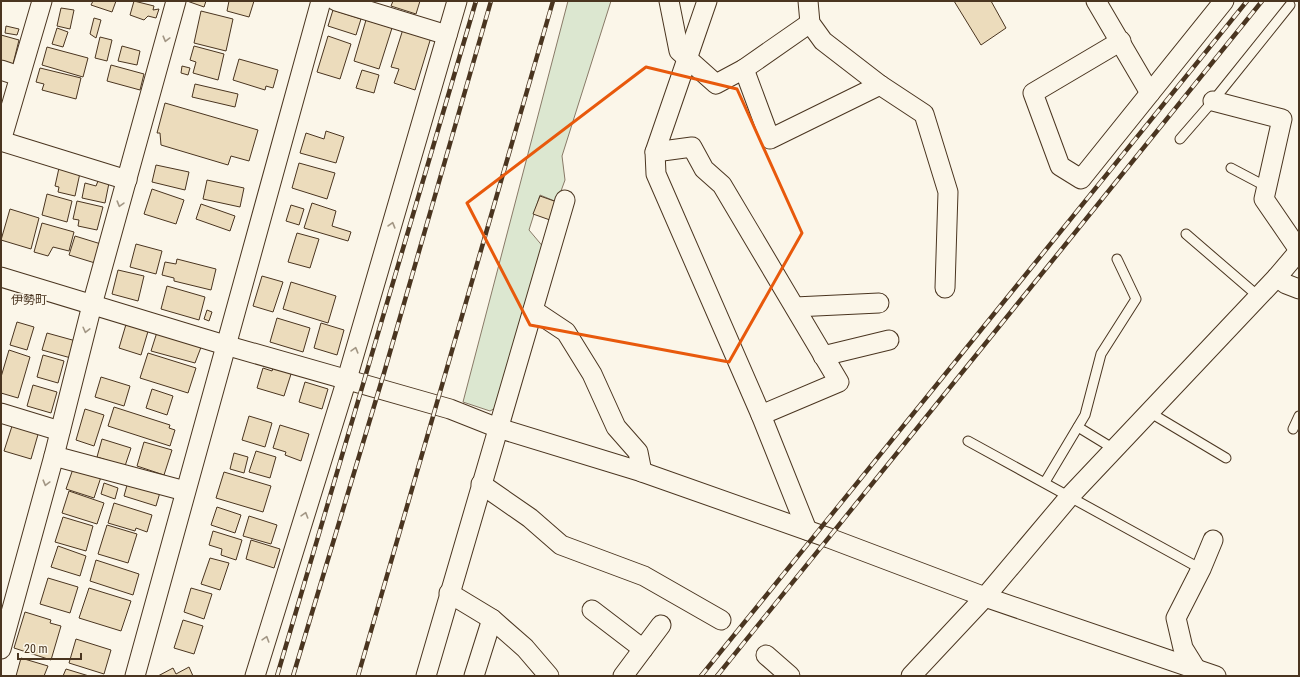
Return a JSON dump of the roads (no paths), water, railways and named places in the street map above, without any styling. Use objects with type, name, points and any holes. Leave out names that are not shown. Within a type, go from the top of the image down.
[{"type":"street","points":[[42,1],[1,141],[127,180]]},
{"type":"street","points":[[1,649],[54,456],[92,305],[176,1]]},
{"type":"street","points":[[139,672],[185,491],[321,1]]},
{"type":"street","points":[[336,1],[447,35]]},
{"type":"street","points":[[255,676],[347,379],[457,1]]},
{"type":"street","points":[[669,1],[679,51],[716,84],[744,69],[810,23]]},
{"type":"street","points":[[707,1],[655,152],[656,174],[761,415],[807,530]]},
{"type":"street","points":[[808,1],[810,23],[823,41],[880,85],[924,114],[948,192],[945,288]]},
{"type":"street","points":[[1096,1],[1121,41],[1150,94]]},
{"type":"street","points":[[1121,41],[1033,93],[1060,166],[1081,179],[1224,1]]},
{"type":"street","points":[[744,69],[770,139],[880,85]]},
{"type":"street","points":[[1,70],[19,76]]},
{"type":"street","points":[[911,676],[985,597],[1070,496],[1277,277],[1299,250],[1264,199],[1282,119],[1213,101]]},
{"type":"street","points":[[655,152],[692,147],[704,169],[722,185],[839,382],[761,415]]},
{"type":"street","points":[[426,676],[565,200]]},
{"type":"street","points":[[1,277],[225,345],[450,409],[498,428],[642,472],[807,530],[985,597],[1195,673],[1216,676]]},
{"type":"street","points":[[1277,277],[1286,284],[1299,289]]},
{"type":"street","points":[[795,308],[879,303]]},
{"type":"street","points":[[533,310],[566,332],[592,374],[616,427],[638,452],[642,472]]},
{"type":"street","points":[[823,356],[888,340]]},
{"type":"street","points":[[1,413],[60,431]]},
{"type":"street","points":[[54,456],[185,491]]},
{"type":"street","points":[[481,484],[530,518],[561,544],[644,576],[721,620]]},
{"type":"street","points":[[1195,673],[1183,648],[1176,618],[1213,540]]},
{"type":"street","points":[[449,593],[492,619],[525,648],[549,676]]},
{"type":"street","points":[[592,610],[644,649]]},
{"type":"street","points":[[474,676],[492,619]]},
{"type":"street","points":[[623,676],[661,625]]},
{"type":"street","points":[[766,655],[790,676]]},
{"type":"lane","points":[[1180,139],[1213,101],[1290,5]]},
{"type":"lane","points":[[1230,168],[1267,187]]},
{"type":"lane","points":[[1186,234],[1258,296]]},
{"type":"lane","points":[[1044,482],[1085,415],[1101,354],[1136,299],[1117,259]]},
{"type":"lane","points":[[1149,412],[1226,458]]},
{"type":"lane","points":[[1292,429],[1299,416]]},
{"type":"lane","points":[[1078,427],[1114,449]]},
{"type":"lane","points":[[968,441],[1201,568]]},
{"type":"railway","points":[[277,676],[476,1]]},
{"type":"railway","points":[[293,676],[384,373],[491,1]]},
{"type":"railway","points":[[358,676],[553,1]]},
{"type":"railway","points":[[701,676],[1247,1]]},
{"type":"railway","points":[[717,676],[1262,1]]},
{"type":"district","name":"伊勢町","points":[[29,300]]}]
